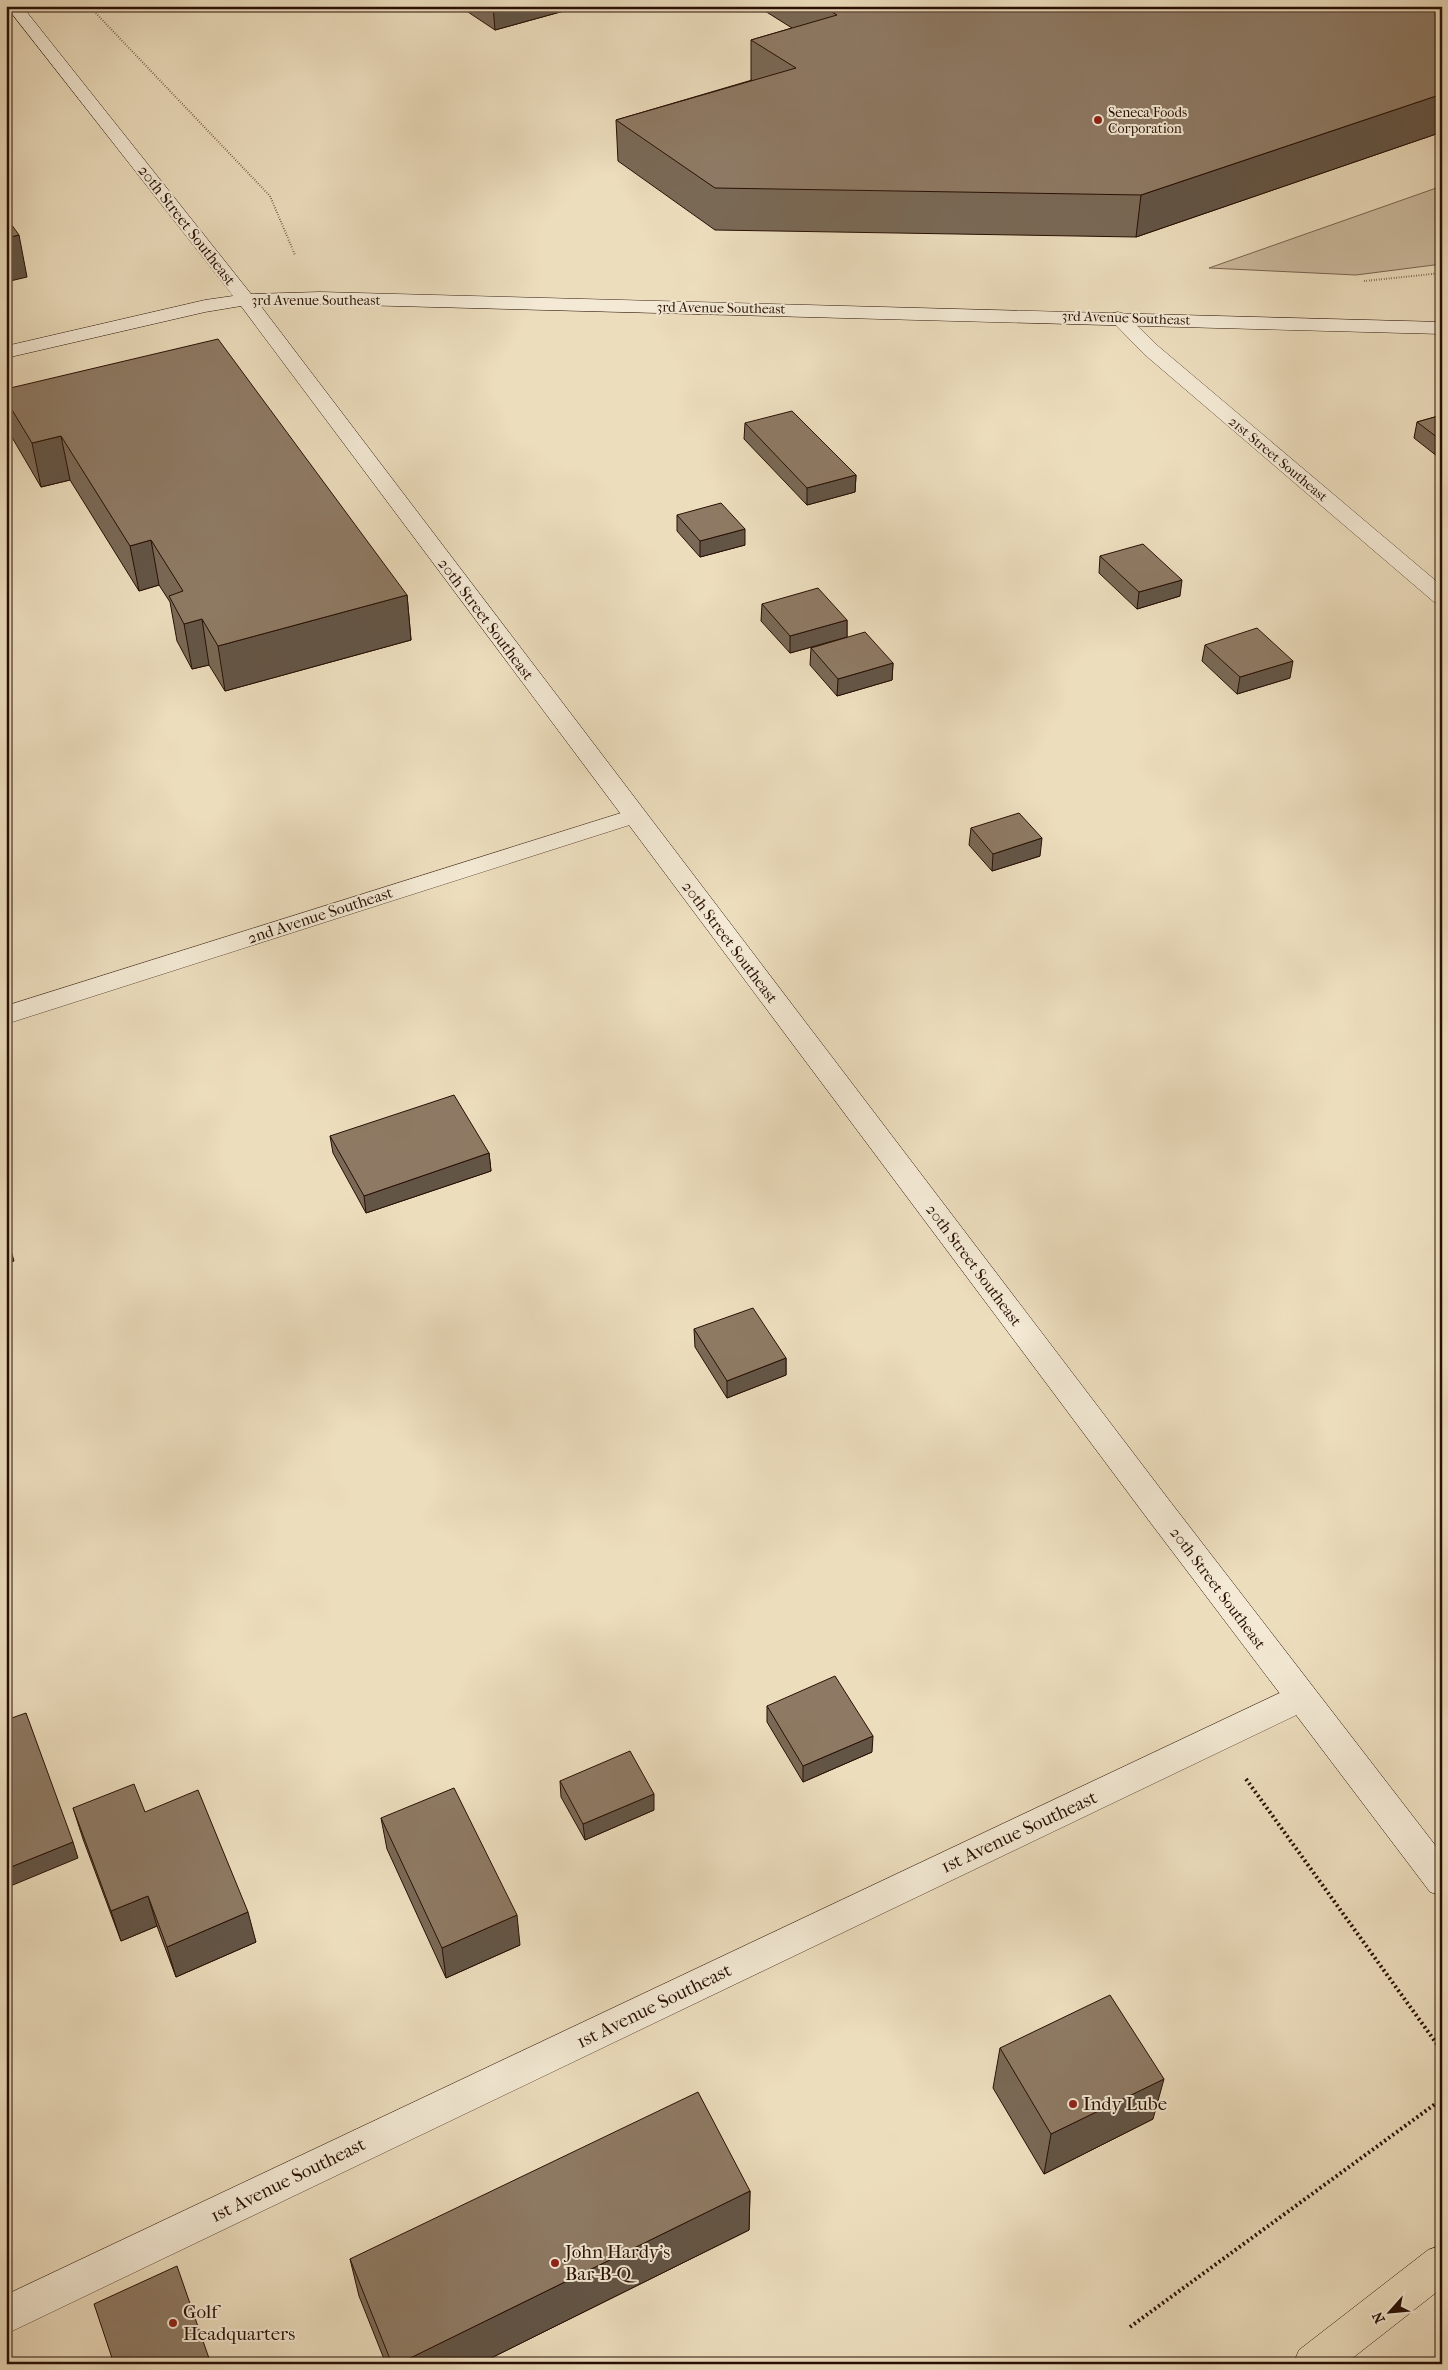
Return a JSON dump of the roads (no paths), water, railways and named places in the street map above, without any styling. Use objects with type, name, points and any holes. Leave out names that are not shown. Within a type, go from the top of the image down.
[{"type":"main road","points":[[1313,2364],[1442,2264]]},
{"type":"street","name":"20th Street Southeast","points":[[14,6],[246,300],[634,816],[1442,1881]]},
{"type":"street","name":"3rd Avenue Southeast","points":[[6,352],[169,313],[246,300],[320,298],[1442,328]]},
{"type":"street","name":"21st Street Southeast","points":[[1118,318],[1151,350],[1442,597]]},
{"type":"street","name":"2nd Avenue Southeast","points":[[6,1015],[634,816]]},
{"type":"street","name":"1st Avenue Southeast","points":[[6,2314],[1301,1697]]},
{"type":"place","name":"Seneca Foods Corporation","points":[[1098,120]]},
{"type":"place","name":"Indy Lube","points":[[1073,2104]]},
{"type":"place","name":"John Hardy's Bar-B-Q","points":[[555,2263]]},
{"type":"place","name":"Golf Headquarters","points":[[173,2323]]}]
